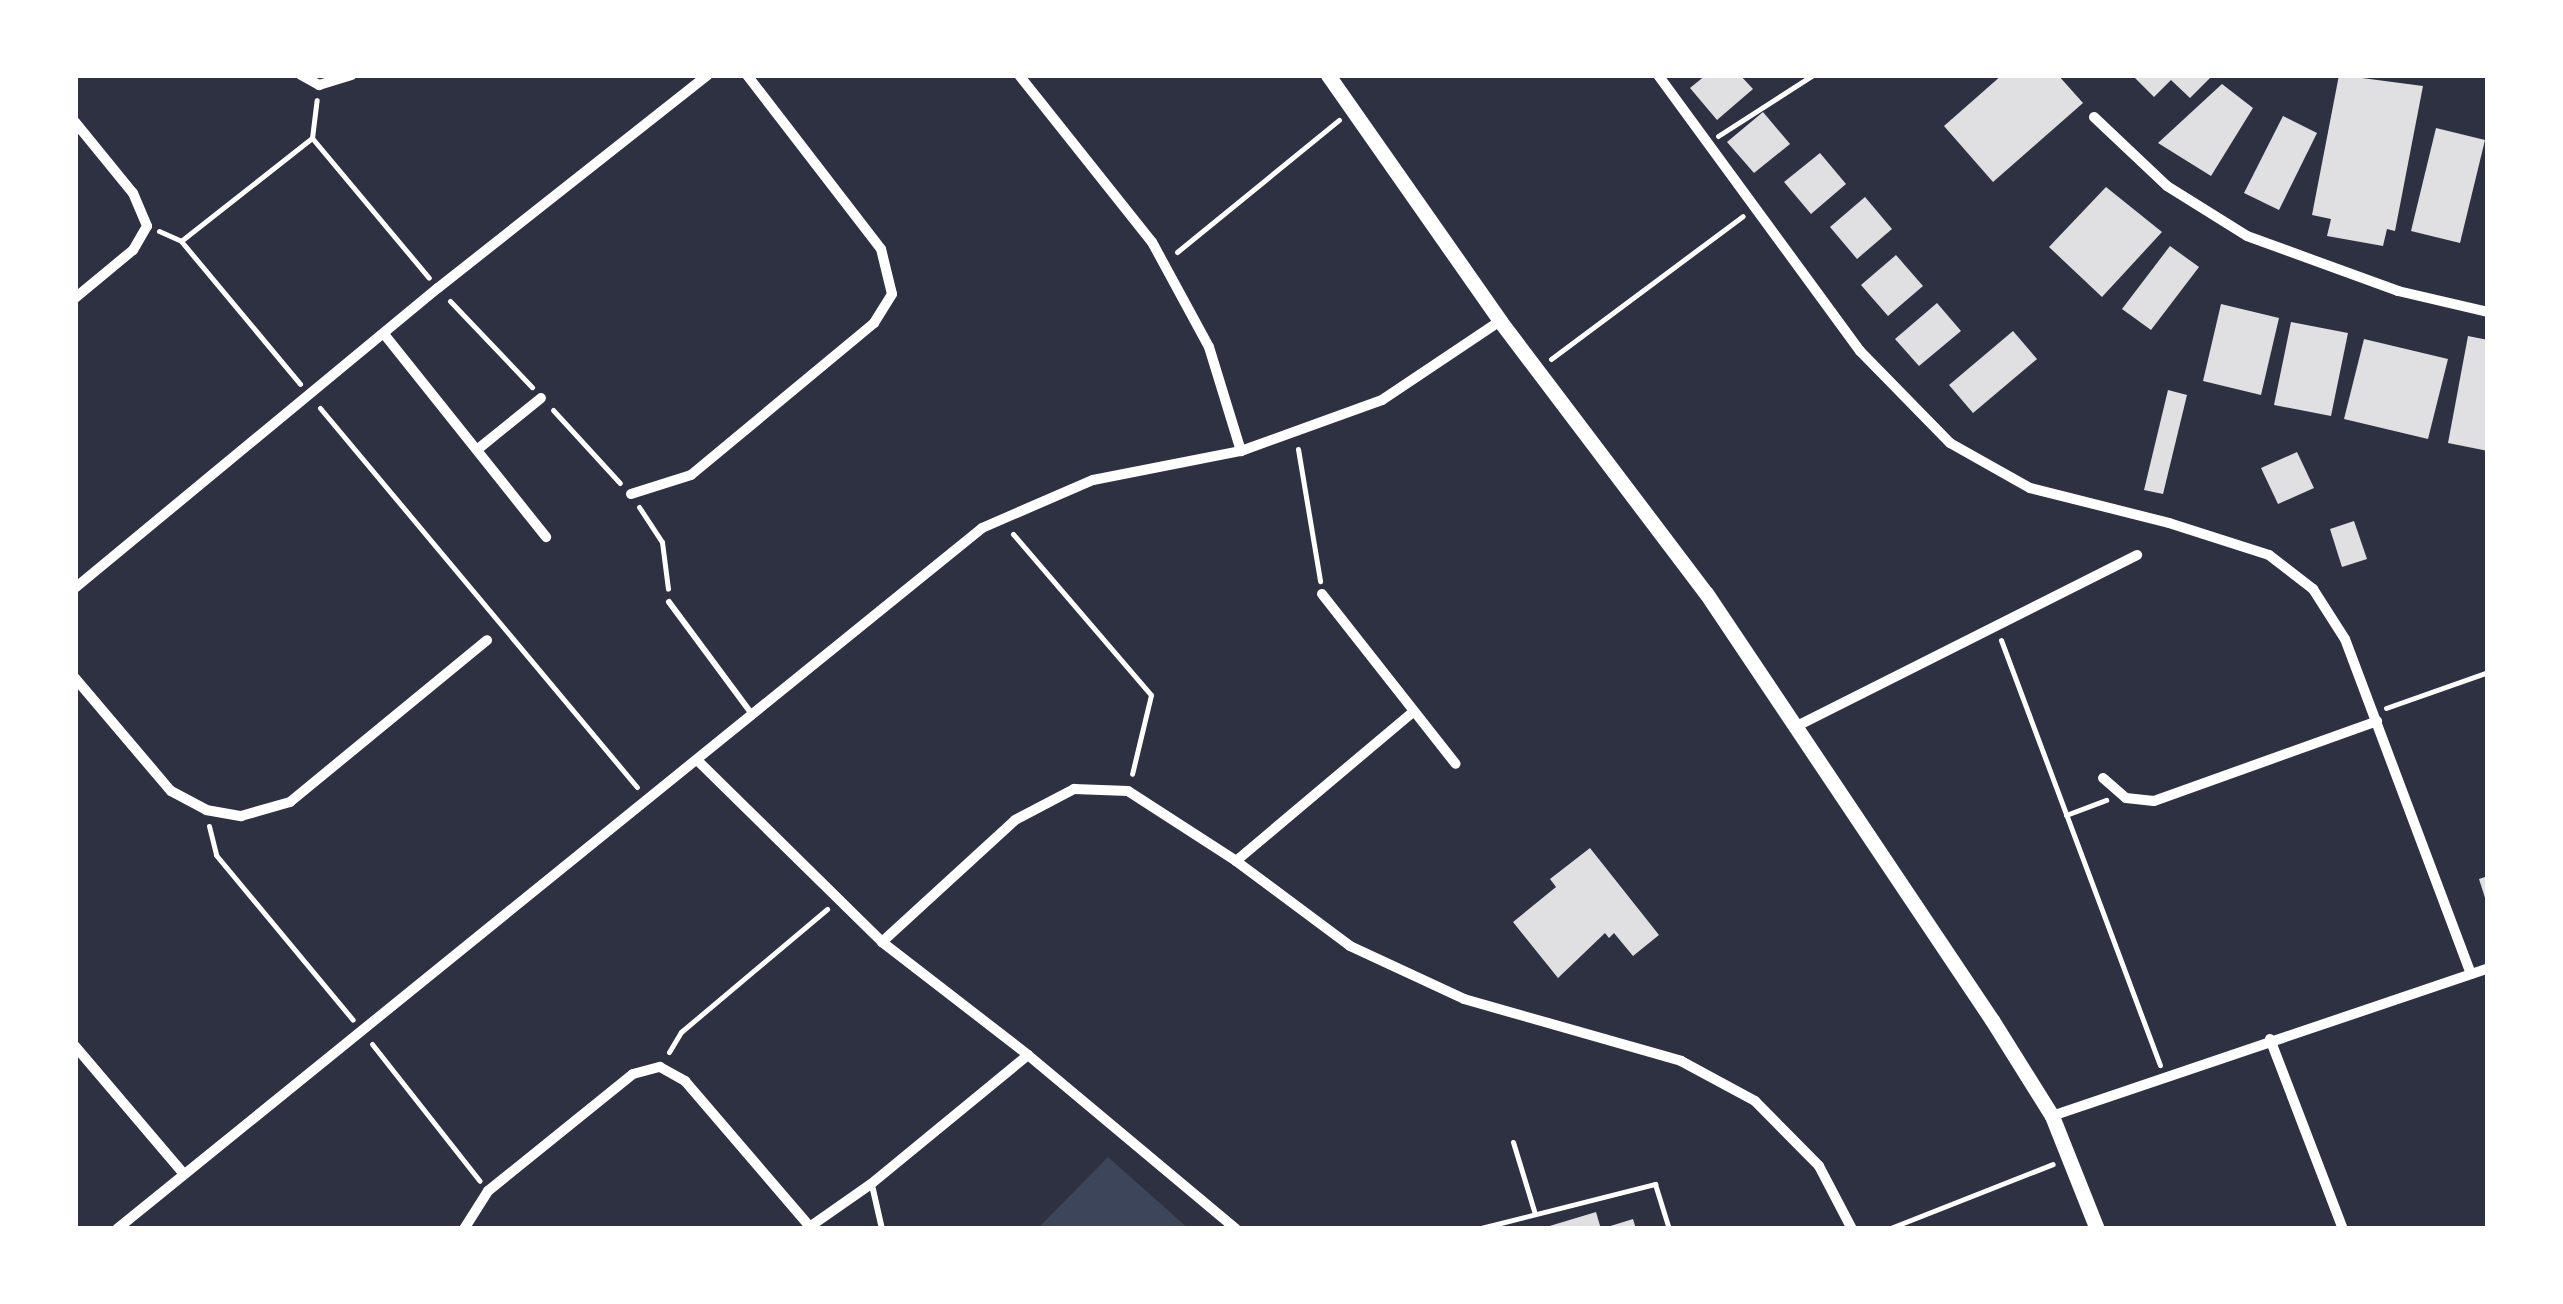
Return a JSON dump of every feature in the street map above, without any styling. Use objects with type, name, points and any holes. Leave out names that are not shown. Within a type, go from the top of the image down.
[{"type":"street","points":[[301,75],[319,85],[352,75]]},
{"type":"street","points":[[75,588],[438,288],[708,75]]},
{"type":"street","points":[[631,494],[690,475],[874,324],[892,294],[881,249],[747,75]]},
{"type":"street","points":[[1019,75],[1163,263],[1209,347],[1242,451]]},
{"type":"street","points":[[1328,75],[1354,107],[1500,322],[1706,592],[2052,1116],[2097,1229]]},
{"type":"street","points":[[1658,75],[1860,351],[1950,443],[2030,488],[2269,554],[2314,589],[2345,640],[2471,974]]},
{"type":"street","points":[[2094,117],[2167,186],[2248,236],[2398,291],[2488,312]]},
{"type":"street","points":[[75,122],[133,193],[147,226],[133,250],[75,298]]},
{"type":"street","points":[[117,1229],[982,528],[1093,480],[1242,451],[1382,400],[1500,322]]},
{"type":"street","points":[[384,334],[546,538]]},
{"type":"street","points":[[478,450],[542,398]]},
{"type":"street","points":[[1795,727],[2137,554]]},
{"type":"street","points":[[1322,594],[1456,764]]},
{"type":"street","points":[[75,678],[172,791],[206,810],[241,816],[290,802],[487,640]]},
{"type":"street","points":[[1236,861],[1414,712]]},
{"type":"street","points":[[2103,778],[2121,794],[2154,801],[2375,716]]},
{"type":"street","points":[[697,760],[882,942],[1028,1055],[1236,1229]]},
{"type":"street","points":[[882,942],[1015,820],[1074,790],[1128,791],[1236,861],[1350,946],[1451,993],[1682,1060],[1755,1101],[1818,1166],[1852,1229]]},
{"type":"street","points":[[2052,1116],[2488,968]]},
{"type":"street","points":[[2270,1039],[2343,1229]]},
{"type":"street","points":[[75,1046],[182,1174]]},
{"type":"street","points":[[464,1229],[488,1192],[633,1074],[660,1068],[684,1081],[809,1228],[872,1184],[1028,1055]]},
{"type":"lane","points":[[669,602],[752,715]]},
{"type":"lane","points":[[872,1184],[882,1229]]},
{"type":"path","points":[[1708,143],[1813,75]]},
{"type":"path","points":[[180,241],[312,138],[319,85]]},
{"type":"path","points":[[1163,263],[1354,107]]},
{"type":"path","points":[[312,138],[438,288],[631,494],[662,542],[669,602]]},
{"type":"path","points":[[1537,370],[1754,207]]},
{"type":"path","points":[[147,226],[180,241],[648,800]]},
{"type":"path","points":[[1295,431],[1322,594]]},
{"type":"path","points":[[1002,520],[1151,695],[1128,791]]},
{"type":"path","points":[[1996,626],[2165,1077]]},
{"type":"path","points":[[2375,716],[2488,672]]},
{"type":"path","points":[[2066,815],[2121,794]]},
{"type":"path","points":[[206,810],[216,855],[488,1192]]},
{"type":"path","points":[[660,1068],[681,1032],[838,900]]},
{"type":"path","points":[[1513,1142],[1535,1214]]},
{"type":"path","points":[[1888,1229],[2069,1158]]},
{"type":"path","points":[[1477,1229],[1655,1184],[1670,1229]]},
{"type":"shaded area","points":[[1108,1157],[1189,1229],[1037,1229]]},
{"type":"building","points":[[1706,75],[1740,75],[1753,89],[1717,120],[1690,88]]},
{"type":"building","points":[[2002,75],[2058,75],[2083,103],[1993,182],[1944,126]]},
{"type":"building","points":[[2213,75],[2190,98],[2171,80],[2154,97],[2135,78]]},
{"type":"building","points":[[2339,75],[2423,86],[2395,231],[2387,229],[2383,246],[2327,236],[2331,219],[2312,215]]},
{"type":"building","points":[[2222,84],[2253,108],[2211,176],[2158,143]]},
{"type":"building","points":[[1763,112],[1790,144],[1754,173],[1727,142]]},
{"type":"building","points":[[2283,116],[2317,133],[2279,210],[2244,193]]},
{"type":"building","points":[[2436,128],[2485,140],[2460,243],[2411,231]]},
{"type":"building","points":[[1820,153],[1846,184],[1811,214],[1784,182]]},
{"type":"building","points":[[2106,187],[2162,232],[2102,297],[2049,247]]},
{"type":"building","points":[[1865,197],[1892,229],[1857,259],[1830,227]]},
{"type":"building","points":[[2170,246],[2199,267],[2151,330],[2122,309]]},
{"type":"building","points":[[1896,255],[1923,286],[1888,316],[1861,285]]},
{"type":"building","points":[[1937,303],[1961,331],[1919,366],[1895,339]]},
{"type":"building","points":[[2221,304],[2279,318],[2261,395],[2203,381]]},
{"type":"building","points":[[2291,322],[2348,333],[2331,416],[2274,405]]},
{"type":"building","points":[[2013,331],[2037,359],[1973,413],[1949,385]]},
{"type":"building","points":[[2468,336],[2488,340],[2488,451],[2448,443]]},
{"type":"building","points":[[2364,339],[2448,359],[2428,439],[2344,419]]},
{"type":"building","points":[[2168,390],[2187,395],[2163,494],[2144,490]]},
{"type":"building","points":[[2297,452],[2314,488],[2278,504],[2261,468]]},
{"type":"building","points":[[2354,521],[2367,559],[2342,567],[2330,529]]},
{"type":"building","points":[[1590,848],[1659,935],[1633,956],[1614,933],[1609,938],[1605,933],[1558,978],[1513,922],[1556,887],[1550,879]]},
{"type":"building","points":[[2488,876],[2488,904],[2487,904],[2479,879]]},
{"type":"building","points":[[1596,1212],[1601,1229],[1543,1229],[1543,1228]]},
{"type":"building","points":[[1633,1219],[1636,1229],[1604,1229],[1604,1228]]}]
